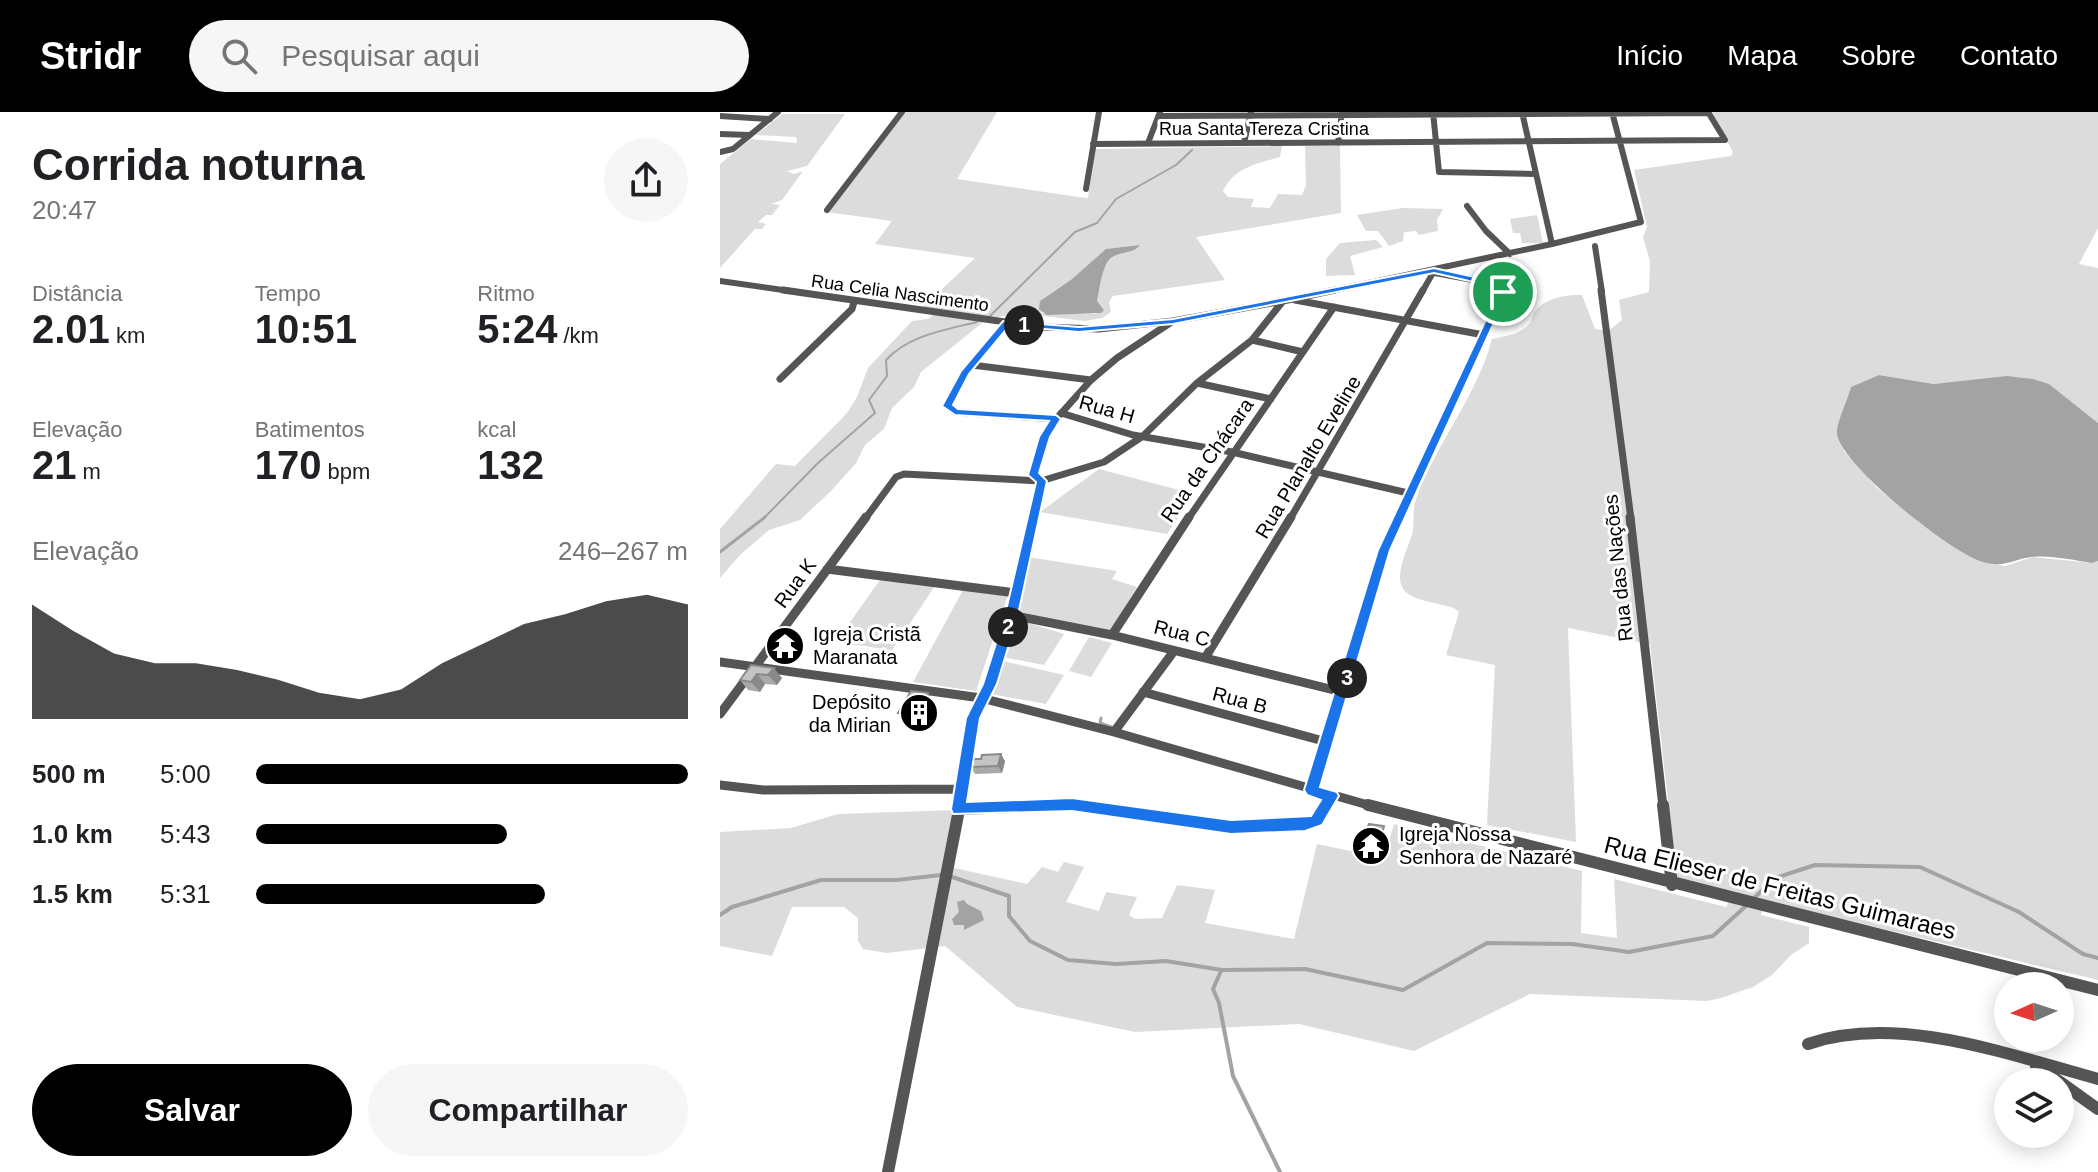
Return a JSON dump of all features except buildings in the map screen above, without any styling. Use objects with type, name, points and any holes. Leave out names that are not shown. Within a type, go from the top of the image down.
[{"type":"street","points":[[720,152],[733,149],[778,112]]},
{"type":"street","points":[[827,210],[902,112]]},
{"type":"street","points":[[1086,189],[1099,112]]},
{"type":"street","points":[[1148,143],[1159,114],[1709,112]]},
{"type":"street","name":"Rua Santa Tereza Cristina","points":[[1093,144],[1722,140],[1725,138],[1709,112]]},
{"type":"street","points":[[1434,113],[1437,159],[1439,171],[1444,174],[1536,174]]},
{"type":"street","points":[[1522,113],[1552,244]]},
{"type":"street","points":[[1612,113],[1621,142]]},
{"type":"street","points":[[1244,143],[1250,114]]},
{"type":"street","points":[[1338,143],[1342,114]]},
{"type":"street","points":[[720,116],[770,119]]},
{"type":"street","points":[[720,134],[750,135]]},
{"type":"street","name":"Rua Celia Nascimento","points":[[720,281],[1006,323],[1079,330],[1173,321],[1434,272],[1636,224],[1640,220],[1621,142]]},
{"type":"street","points":[[1467,206],[1486,231],[1510,254]]},
{"type":"street","name":"Rua das Nações","points":[[1595,246],[1617,399],[1672,885]]},
{"type":"street","points":[[1312,790],[1384,550],[1503,292],[1501,288],[1434,272]]},
{"type":"street","name":"Rua Planalto Eveline","points":[[1205,658],[1319,472],[1434,272]]},
{"type":"street","points":[[720,293],[732,283]]},
{"type":"street","points":[[1041,481],[1104,462],[1143,436],[1197,383],[1252,340],[1286,300],[1484,335]]},
{"type":"street","points":[[780,379],[852,309],[854,302]]},
{"type":"street","name":"Rua da Chácara","points":[[1112,635],[1232,452],[1334,307]]},
{"type":"street","points":[[1041,481],[1033,475],[1044,437],[1058,416],[1091,380],[1117,358],[1173,321]]},
{"type":"street","points":[[972,365],[1006,323]]},
{"type":"street","points":[[1252,340],[1303,352]]},
{"type":"street","points":[[972,365],[1091,380]]},
{"type":"street","name":"Rua H","points":[[972,365],[950,397],[947,406],[950,410],[1022,419],[1058,416],[1408,493]]},
{"type":"street","points":[[1197,383],[1271,399]]},
{"type":"street","name":"Rua K","points":[[720,714],[890,483],[900,475],[1041,481]]},
{"type":"street","points":[[888,1172],[959,809],[973,718],[990,684],[1011,615],[1041,481]]},
{"type":"street","points":[[827,569],[1016,593]]},
{"type":"street","name":"Rua C","points":[[1011,615],[1112,635],[1342,692]]},
{"type":"street","points":[[1114,732],[1174,651]]},
{"type":"street","name":"Rua Elieser de Freitas Guimaraes","points":[[720,662],[981,698],[1114,732],[1331,796],[1672,885],[2098,990]]},
{"type":"street","name":"Rua B","points":[[1143,692],[1327,742]]},
{"type":"street","points":[[720,785],[763,790],[962,789]]},
{"type":"street","points":[[959,809],[1072,805],[1231,827],[1261,826],[1311,823],[1324,811],[1331,796]]},
{"type":"street","points":[[1808,1044],[1832,1033],[1872,1031],[1942,1041],[2098,1079]]},
{"type":"street","points":[[2030,1062],[2039,1068]]},
{"type":"street","points":[[2074,1092],[2098,1109]]},
{"type":"shaded area","points":[[903,112],[997,112],[957,179],[1088,198],[1095,149],[1282,146],[1280,157],[1240,172],[1223,191],[1228,197],[1254,199],[1251,207],[1270,208],[1278,194],[1302,195],[1306,185],[1305,146],[1340,146],[1341,213],[1196,237],[1225,280],[1113,296],[1109,302],[1111,312],[1102,318],[1084,321],[1019,313],[987,319],[921,372],[914,387],[892,408],[884,429],[865,445],[856,463],[831,491],[800,520],[769,530],[740,555],[720,578],[720,529],[776,464],[795,466],[847,413],[868,368],[912,321],[928,319],[938,310],[923,307],[975,258],[875,244],[892,221],[827,212]],"holes":[[[1140,245],[1116,256],[1106,266],[1097,301],[1104,310],[1096,314],[1042,313],[1045,297],[1107,249]]]},
{"type":"shaded area","points":[[1712,112],[2098,112],[2098,228],[2079,264],[2098,268],[2098,423],[2049,384],[2019,377],[1935,384],[1879,375],[1851,387],[1847,407],[1839,422],[1844,451],[1876,487],[1925,527],[1980,561],[2005,566],[2033,557],[2098,561],[2098,980],[1765,901],[1761,915],[1809,927],[1809,943],[1753,987],[1707,1001],[1530,994],[1414,1051],[1299,1024],[1135,1032],[1017,1007],[945,946],[887,953],[863,949],[858,941],[858,918],[844,907],[792,907],[772,956],[720,946],[720,832],[791,828],[838,814],[955,810],[945,866],[1027,884],[1042,867],[1058,872],[1064,862],[1084,867],[1066,902],[1099,911],[1106,892],[1137,897],[1129,915],[1135,919],[1162,918],[1177,885],[1215,890],[1205,923],[1294,939],[1317,844],[1384,858],[1394,824],[1582,871],[1581,933],[1617,938],[1614,879],[1726,907],[1733,895],[1677,878],[1650,644],[1568,628],[1576,842],[1487,825],[1495,665],[1446,655],[1459,612],[1411,596],[1402,587],[1400,573],[1413,531],[1416,499],[1477,380],[1492,339],[1520,331],[1530,323],[1543,304],[1569,295],[1582,295],[1595,329],[1608,331],[1622,320],[1619,300],[1649,292],[1650,261],[1643,237],[1647,227],[1634,170],[1731,156],[1733,152]]},
{"type":"shaded area","points":[[782,114],[845,114],[807,166],[787,171],[794,174],[803,171],[782,200],[771,204],[780,205],[772,215],[766,215],[758,222],[766,224],[762,229],[755,229],[720,268],[720,164],[751,139],[797,143],[796,137],[756,135]]},
{"type":"shaded area","points":[[1403,208],[1443,209],[1437,220],[1438,231],[1419,235],[1416,231],[1404,232],[1403,241],[1389,246],[1378,231],[1366,231],[1357,215]]},
{"type":"shaded area","points":[[1537,215],[1543,243],[1522,243],[1520,233],[1513,233],[1510,219]]},
{"type":"shaded area","points":[[1376,240],[1383,247],[1350,256],[1355,275],[1326,276],[1326,259],[1340,243]]},
{"type":"shaded area","points":[[1140,245],[1111,258],[1105,266],[1097,301],[1104,310],[1101,313],[1047,315],[1039,309],[1040,301],[1072,279],[1106,249]]},
{"type":"shaded area","points":[[1879,375],[1934,384],[2007,376],[2033,379],[2049,384],[2098,423],[2098,561],[2038,557],[2003,564],[1983,562],[1947,543],[1900,507],[1857,466],[1837,434],[1851,387]]},
{"type":"shaded area","points":[[1099,469],[1194,494],[1167,534],[1040,512]]},
{"type":"shaded area","points":[[1028,557],[1117,571],[1112,579],[1137,587],[1110,632],[1016,613]]},
{"type":"shaded area","points":[[882,577],[937,583],[892,650],[836,642]]},
{"type":"shaded area","points":[[963,590],[1008,595],[976,691],[913,682]]},
{"type":"shaded area","points":[[1013,618],[1064,634],[1044,665],[1003,657]]},
{"type":"shaded area","points":[[1089,637],[1112,643],[1091,677],[1069,671]]},
{"type":"shaded area","points":[[1003,661],[1064,675],[1046,704],[991,694]]},
{"type":"shaded area","points":[[964,900],[981,911],[984,920],[964,930],[964,925],[954,925],[952,919],[959,912],[957,902]]},
{"type":"waterway","points":[[989,317],[1075,232],[1097,223],[1116,199],[1176,165],[1192,150]]},
{"type":"waterway","points":[[765,517],[818,463],[875,413],[869,400],[887,376],[886,360],[916,339],[977,322]]},
{"type":"waterway","points":[[720,552],[765,517]]},
{"type":"waterway","points":[[1101,718],[1100,723],[1114,728]]},
{"type":"waterway","points":[[1752,900],[1775,878],[1815,865],[1920,867],[2019,912],[2083,954],[2098,958]]},
{"type":"waterway","points":[[720,915],[732,907],[821,880],[897,880],[941,875]]},
{"type":"waterway","points":[[949,876],[1009,896],[1009,916],[1030,941],[1068,960],[1116,964],[1166,961],[1222,970],[1305,969],[1403,990],[1487,943],[1572,944],[1629,952],[1713,936],[1747,905]]},
{"type":"waterway","points":[[1221,971],[1213,989],[1219,1003],[1233,1076],[1280,1172]]},
{"type":"place","name":"Igreja Cristã Maranata","points":[[785,646]]},
{"type":"place","name":"Depósito da Mirian","points":[[919,713]]},
{"type":"place","name":"Igreja Nossa Senhora de Nazaré","points":[[1371,846]]},
{"type":"route","points":[[1434,271],[1494,284],[1503,292],[1384,550],[1312,790],[1331,796],[1316,820],[1305,825],[1231,827],[1072,805],[959,809],[973,718],[990,684],[1011,615],[1041,481],[1033,475],[1044,437],[1056,419],[955,412],[947,406],[965,373],[1006,323],[1079,330],[1173,321],[1434,271]]}]
